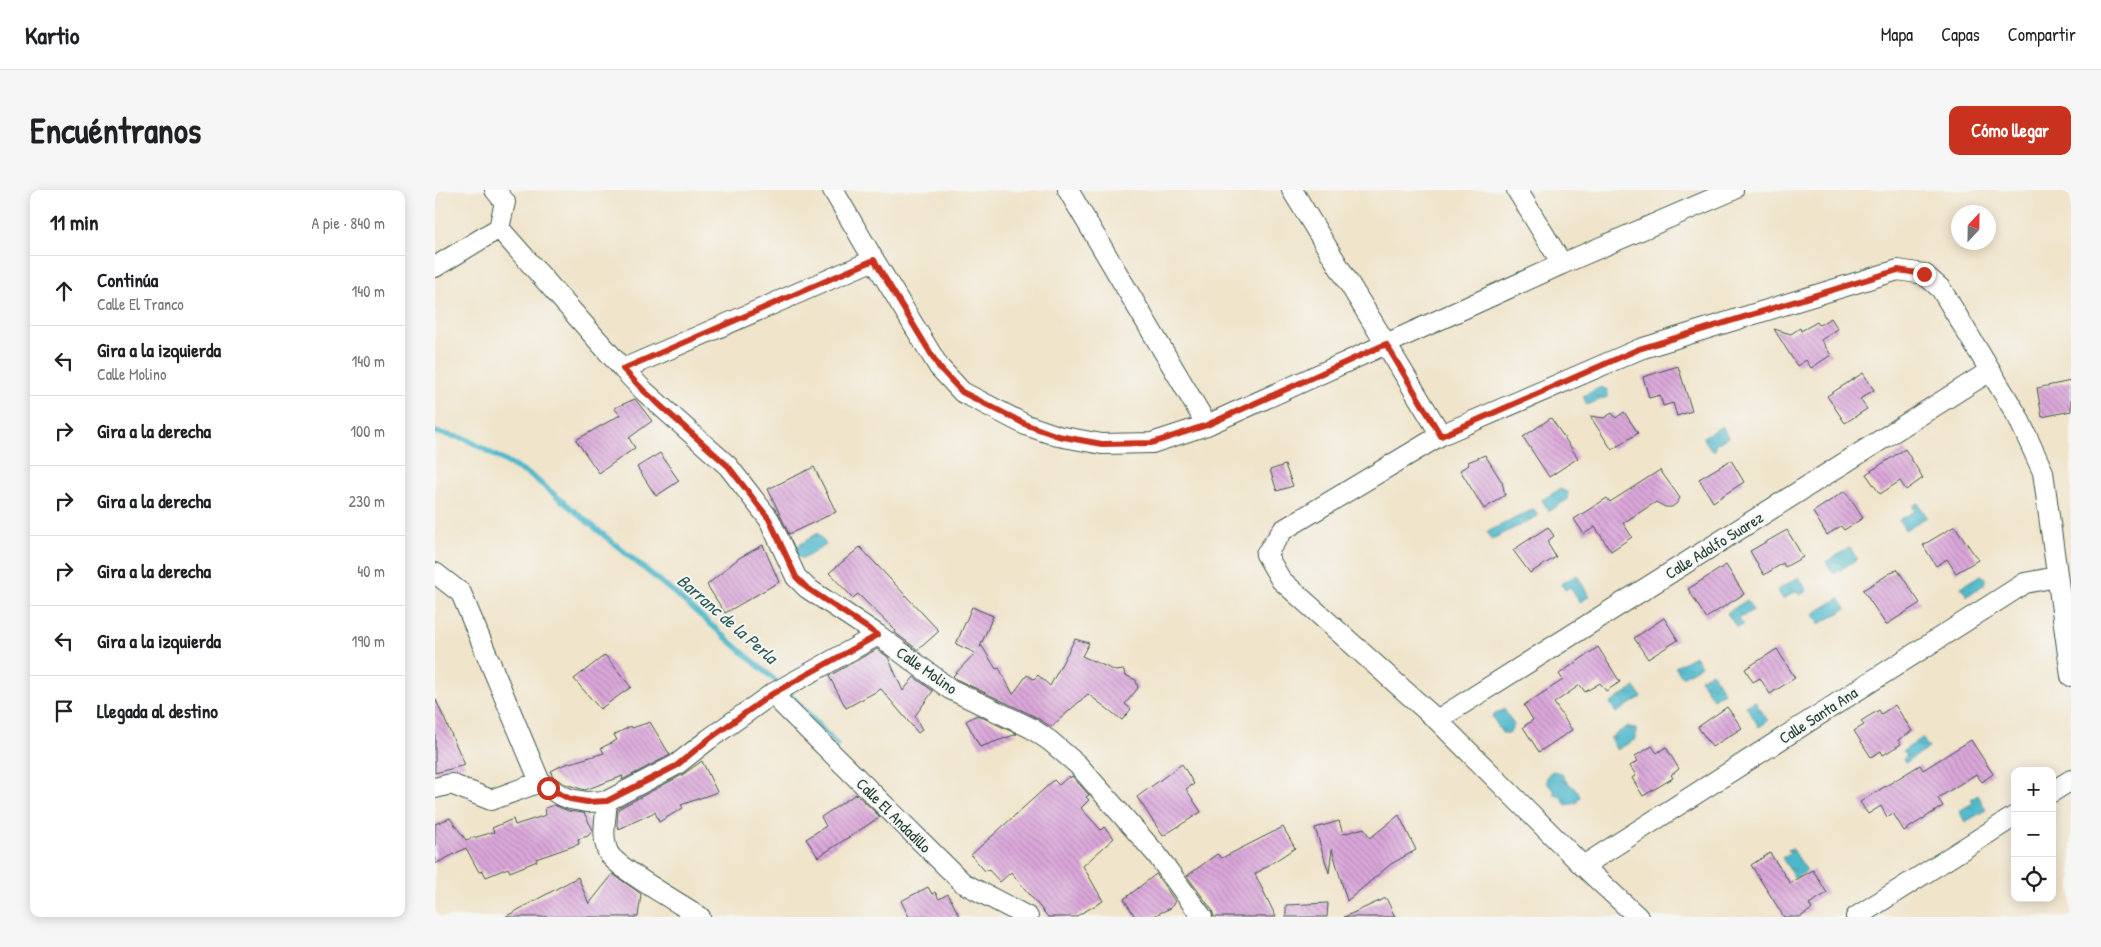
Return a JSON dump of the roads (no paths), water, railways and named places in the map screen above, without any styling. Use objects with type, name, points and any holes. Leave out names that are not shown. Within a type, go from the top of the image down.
[{"type":"street","points":[[435,267],[499,228],[505,202],[495,190]]},
{"type":"street","points":[[833,190],[939,367],[962,392],[1027,425],[1058,436],[1102,444],[1152,443],[1207,425],[1562,264],[1733,190]]},
{"type":"street","points":[[1069,190],[1207,425]]},
{"type":"street","points":[[1292,190],[1441,436]]},
{"type":"street","points":[[1517,190],[1562,264]]},
{"type":"street","name":"Calle Molino","points":[[499,228],[644,391],[728,466],[769,519],[796,577],[807,588],[878,635],[950,689],[1031,728],[1078,764],[1157,855],[1202,917]]},
{"type":"street","points":[[623,369],[874,260]]},
{"type":"street","points":[[1638,917],[1583,866],[1437,720],[1281,580],[1266,554],[1283,530],[1441,436],[1639,349],[1898,270],[1924,274],[1941,289],[2018,417],[2043,472],[2071,676]]},
{"type":"street","name":"Calle Adolfo Suarez","points":[[1437,720],[1990,371]]},
{"type":"street","points":[[435,573],[461,593],[540,782],[560,795],[587,802],[607,801],[676,766],[709,739],[772,694],[878,635]]},
{"type":"street","name":"Calle Santa Ana","points":[[1583,866],[2025,584],[2057,577]]},
{"type":"street","name":"Calle El Andadillo","points":[[772,694],[963,883],[1028,917]]},
{"type":"street","points":[[2056,789],[2071,780]]},
{"type":"street","points":[[435,788],[451,784],[491,800],[540,782]]},
{"type":"street","points":[[607,801],[604,831],[608,854],[668,898],[683,904],[700,917]]},
{"type":"street","points":[[1856,917],[2011,819]]},
{"type":"water","points":[[1601,387],[1608,390],[1607,397],[1587,405],[1583,396]]},
{"type":"water","points":[[1722,426],[1728,437],[1715,445],[1716,449],[1712,451],[1703,437]]},
{"type":"water","points":[[1560,489],[1568,492],[1567,500],[1549,511],[1542,500]]},
{"type":"water","points":[[1918,503],[1927,517],[1905,530],[1899,520],[1915,511],[1913,506]]},
{"type":"water","points":[[1534,509],[1538,516],[1491,540],[1487,532]]},
{"type":"water","points":[[818,533],[826,545],[803,559],[795,555],[796,547]]},
{"type":"water","points":[[1850,547],[1857,559],[1834,574],[1826,562]]},
{"type":"water","points":[[1577,575],[1589,596],[1580,603],[1570,587],[1565,590],[1561,584]]},
{"type":"water","points":[[1980,575],[1985,578],[1985,584],[1967,596],[1961,587]]},
{"type":"water","points":[[1799,577],[1807,591],[1800,595],[1797,591],[1783,599],[1777,590]]},
{"type":"water","points":[[1839,598],[1846,609],[1819,624],[1813,614]]},
{"type":"water","points":[[1747,600],[1753,610],[1739,619],[1743,625],[1737,628],[1727,613]]},
{"type":"water","points":[[1695,656],[1701,666],[1682,677],[1675,667]]},
{"type":"water","points":[[1712,672],[1724,692],[1713,699],[1700,679]]},
{"type":"water","points":[[1635,687],[1641,697],[1616,713],[1610,703]]},
{"type":"water","points":[[1755,701],[1768,721],[1759,727],[1746,706]]},
{"type":"water","points":[[1504,709],[1514,725],[1509,733],[1502,733],[1492,716]]},
{"type":"water","points":[[1628,726],[1636,729],[1636,739],[1617,750],[1610,738]]},
{"type":"water","points":[[1922,738],[1929,748],[1905,763],[1903,759],[1907,756],[1903,751]]},
{"type":"water","points":[[1553,771],[1561,773],[1566,781],[1578,791],[1580,797],[1576,803],[1566,805],[1561,797],[1554,795],[1554,789],[1546,780]]},
{"type":"water","points":[[1978,795],[1986,810],[1965,822],[1959,811],[1973,803],[1971,799]]},
{"type":"water","points":[[1792,848],[1807,871],[1795,878],[1782,858],[1790,853],[1788,850]]},
{"type":"waterway","name":"Barranc de la Perla","points":[[435,432],[466,439],[533,477],[678,596],[784,688],[837,745]]}]
